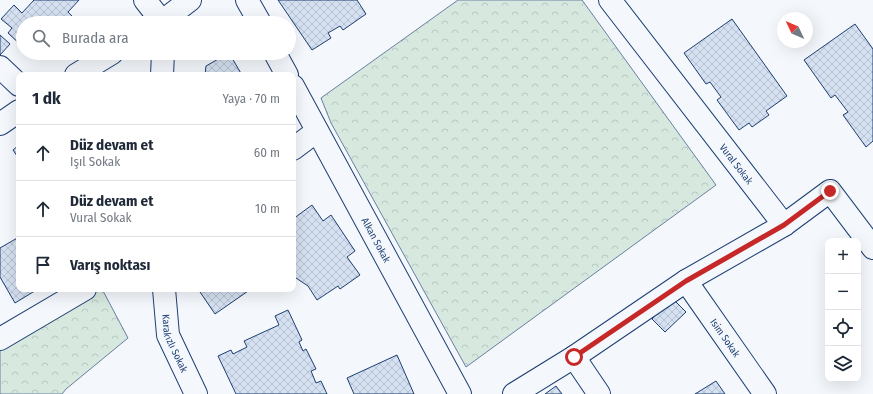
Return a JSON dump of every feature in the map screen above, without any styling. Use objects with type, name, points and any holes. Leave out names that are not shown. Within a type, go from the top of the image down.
[{"type":"street","points":[[145,0],[157,16]]},
{"type":"street","points":[[170,16],[190,0]]},
{"type":"street","points":[[248,0],[256,16]]},
{"type":"street","name":"Vural Sokak","points":[[610,0],[784,225]]},
{"type":"street","points":[[81,72],[101,60]]},
{"type":"street","points":[[162,72],[163,60]]},
{"type":"street","points":[[279,60],[285,72]]},
{"type":"street","points":[[0,67],[16,81]]},
{"type":"street","name":"Alkan Sokak","points":[[296,92],[460,394]]},
{"type":"street","points":[[0,124],[16,113]]},
{"type":"street","points":[[296,147],[317,131]]},
{"type":"street","points":[[514,394],[574,357],[686,281],[784,225],[830,191],[873,248]]},
{"type":"street","name":"Isim Sokak","points":[[686,281],[765,394]]},
{"type":"street","points":[[0,340],[80,292]]},
{"type":"street","name":"Karakızlı Sokak","points":[[164,292],[168,335],[196,394]]},
{"type":"street","points":[[574,357],[599,394]]},
{"type":"green space","points":[[458,0],[582,0],[716,185],[466,367],[331,123],[321,98]]},
{"type":"green space","points":[[91,292],[104,292],[128,338],[66,389],[62,394],[0,394],[0,347]]},
{"type":"building","points":[[34,0],[79,0],[68,12],[72,16],[16,16],[16,40],[8,33],[12,28],[1,19],[14,5],[22,13]]},
{"type":"building","points":[[278,0],[357,0],[366,14],[343,30],[340,26],[328,33],[331,38],[312,50],[296,26],[296,16],[289,16]]},
{"type":"building","points":[[732,19],[787,96],[766,111],[769,115],[752,127],[749,123],[739,130],[717,100],[721,97],[710,82],[706,84],[684,53]]},
{"type":"building","points":[[855,24],[873,49],[873,141],[866,147],[843,115],[848,112],[835,95],[831,98],[804,60]]},
{"type":"building","points":[[0,35],[10,44],[0,55]]},
{"type":"building","points":[[217,60],[233,60],[240,72],[205,72],[206,66]]},
{"type":"building","points":[[16,148],[16,154],[13,150]]},
{"type":"building","points":[[312,205],[323,221],[331,215],[355,251],[347,257],[360,275],[340,289],[338,286],[317,300],[308,286],[296,278],[296,217]]},
{"type":"building","points":[[16,239],[16,292],[33,292],[15,303],[0,277],[0,248]]},
{"type":"building","points":[[200,292],[247,292],[215,314]]},
{"type":"building","points":[[672,298],[686,312],[665,332],[652,319]]},
{"type":"building","points":[[288,310],[302,340],[299,342],[303,351],[306,349],[316,369],[311,371],[316,383],[321,381],[327,394],[236,394],[218,356],[231,350],[233,354],[247,347],[244,341],[279,325],[275,316]]},
{"type":"building","points":[[397,355],[414,394],[354,394],[347,378]]},
{"type":"building","points":[[716,381],[725,394],[695,394]]},
{"type":"building","points":[[556,386],[562,394],[545,394]]},
{"type":"route","points":[[574,357],[686,281],[784,225],[830,191]]}]
